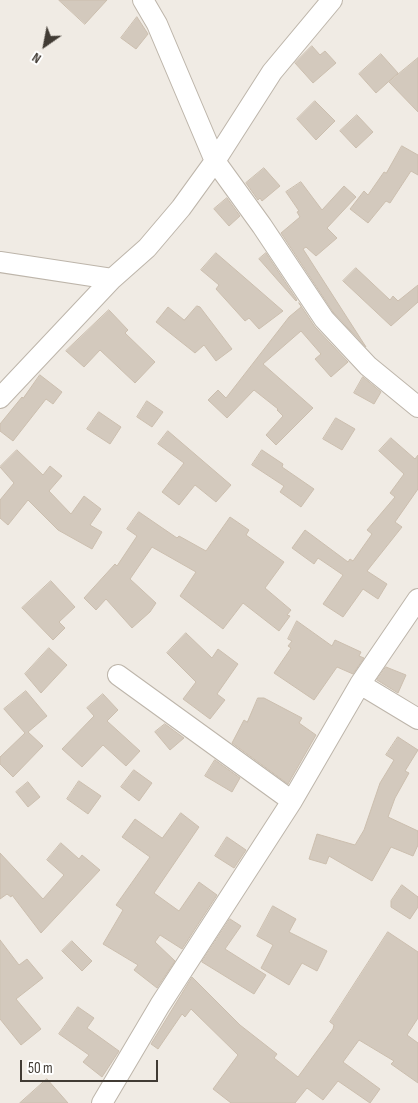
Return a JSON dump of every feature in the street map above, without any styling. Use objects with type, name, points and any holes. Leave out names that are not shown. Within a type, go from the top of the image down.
[{"type":"street","points":[[143,0],[157,24],[214,162],[262,226],[324,319],[368,366],[418,407]]},
{"type":"street","points":[[0,398],[112,279],[147,248],[214,162],[272,72],[332,0]]},
{"type":"street","points":[[0,262],[112,279]]},
{"type":"street","points":[[102,1103],[160,1005],[292,801],[360,684],[418,598]]},
{"type":"street","points":[[118,675],[292,801]]},
{"type":"street","points":[[360,684],[418,719]]},
{"type":"building","points":[[59,0],[107,0],[85,24]]},
{"type":"building","points":[[137,17],[148,34],[136,49],[121,38]]},
{"type":"building","points":[[312,46],[320,55],[325,51],[336,63],[313,83],[295,63]]},
{"type":"building","points":[[381,54],[398,73],[376,93],[359,74]]},
{"type":"building","points":[[418,58],[418,112],[389,82]]},
{"type":"building","points":[[315,101],[335,121],[316,140],[297,119]]},
{"type":"building","points":[[357,115],[373,132],[356,148],[340,131]]},
{"type":"building","points":[[402,146],[418,155],[418,175],[411,171],[390,203],[386,201],[368,223],[350,209],[364,191],[368,195],[384,172],[386,173]]},
{"type":"building","points":[[264,168],[280,186],[262,201],[260,198],[258,200],[246,183]]},
{"type":"building","points":[[301,182],[322,210],[344,186],[356,197],[327,228],[337,238],[316,256],[306,247],[303,249],[366,347],[333,312],[281,233],[300,217],[297,212],[299,211],[286,192]]},
{"type":"building","points":[[227,198],[240,216],[229,226],[214,209]]},
{"type":"building","points":[[216,253],[283,311],[259,329],[249,318],[245,321],[216,289],[219,285],[201,270]]},
{"type":"building","points":[[266,253],[297,300],[296,301],[259,259]]},
{"type":"building","points":[[356,268],[390,300],[393,296],[398,301],[418,285],[418,302],[391,326],[343,281]]},
{"type":"building","points":[[299,303],[315,327],[348,362],[331,377],[315,359],[321,354],[301,331],[263,364],[313,408],[276,445],[266,435],[283,416],[278,409],[254,390],[227,418],[208,400],[218,390],[226,398],[289,317],[301,307]]},
{"type":"building","points":[[197,306],[200,307],[232,349],[216,361],[204,345],[195,353],[156,322],[168,307],[184,320]]},
{"type":"building","points":[[109,310],[128,330],[125,333],[155,362],[135,383],[100,350],[84,367],[66,351]]},
{"type":"building","points":[[40,375],[62,392],[53,404],[46,399],[13,441],[0,431],[0,424]]},
{"type":"building","points":[[363,377],[381,392],[374,404],[354,393]]},
{"type":"building","points":[[147,401],[163,412],[152,427],[137,417]]},
{"type":"building","points":[[99,412],[121,427],[110,444],[87,429]]},
{"type":"building","points":[[336,418],[355,429],[342,450],[323,439]]},
{"type":"building","points":[[168,431],[231,485],[216,502],[195,485],[179,505],[162,492],[184,463],[158,444]]},
{"type":"building","points":[[391,438],[415,459],[418,455],[418,489],[395,522],[402,527],[367,571],[387,584],[378,599],[363,589],[343,617],[323,604],[343,575],[318,558],[314,564],[292,548],[305,530],[348,562],[350,559],[353,561],[372,534],[367,530],[395,497],[390,493],[404,474],[379,451]]},
{"type":"building","points":[[17,450],[43,475],[50,466],[62,476],[49,491],[71,514],[84,496],[101,509],[90,525],[102,532],[92,549],[58,530],[28,500],[8,525],[0,518],[0,500],[14,483],[0,467]]},
{"type":"building","points":[[262,450],[283,464],[282,467],[314,489],[301,507],[280,492],[284,486],[252,465]]},
{"type":"building","points":[[139,512],[177,538],[179,536],[206,551],[230,517],[249,530],[246,535],[284,562],[265,588],[291,610],[287,615],[290,616],[279,631],[243,603],[223,629],[180,596],[196,572],[152,547],[130,579],[156,603],[150,612],[132,628],[106,599],[96,610],[84,598],[115,564],[117,566],[137,536],[127,529]]},
{"type":"building","points":[[51,581],[75,607],[59,622],[65,628],[53,640],[22,608]]},
{"type":"building","points":[[297,621],[332,646],[335,640],[361,652],[359,656],[364,658],[353,674],[337,667],[314,700],[274,673],[291,648],[288,646],[292,641],[288,639]]},
{"type":"building","points":[[186,633],[212,658],[218,649],[238,664],[217,694],[225,700],[210,719],[183,699],[196,682],[167,653]]},
{"type":"building","points":[[49,648],[67,665],[41,693],[25,674]]},
{"type":"building","points":[[386,667],[406,675],[398,693],[377,680]]},
{"type":"building","points":[[26,691],[47,716],[28,732],[43,746],[13,777],[0,764],[0,757],[25,733],[4,709]]},
{"type":"building","points":[[103,694],[118,710],[107,721],[140,751],[126,766],[103,745],[82,767],[62,749],[94,716],[87,708]]},
{"type":"building","points":[[258,698],[264,698],[302,718],[299,723],[316,735],[288,784],[232,743],[244,720],[247,722]]},
{"type":"building","points":[[165,724],[184,738],[170,750],[155,732]]},
{"type":"building","points":[[398,737],[418,750],[405,771],[409,773],[395,798],[388,817],[418,831],[418,845],[413,856],[391,847],[372,881],[329,856],[326,864],[309,859],[317,834],[355,845],[364,830],[380,783],[394,760],[386,755]]},
{"type":"building","points":[[215,760],[240,778],[232,792],[205,776]]},
{"type":"building","points":[[134,770],[152,783],[139,801],[121,787]]},
{"type":"building","points":[[79,781],[101,796],[88,814],[67,799]]},
{"type":"building","points":[[28,782],[40,797],[28,807],[16,792]]},
{"type":"building","points":[[181,813],[199,827],[154,893],[179,911],[199,882],[217,895],[182,949],[160,935],[155,942],[175,961],[157,988],[134,970],[138,965],[103,944],[123,910],[116,905],[150,857],[122,837],[135,819],[162,838]]},
{"type":"building","points":[[227,837],[246,850],[234,868],[215,856]]},
{"type":"building","points":[[61,843],[79,859],[82,855],[100,870],[41,933],[12,895],[11,897],[7,894],[0,899],[0,853],[43,899],[64,875],[47,860]]},
{"type":"building","points":[[402,885],[418,897],[418,907],[410,919],[391,907],[391,901]]},
{"type":"building","points":[[273,906],[296,919],[289,932],[327,951],[317,971],[302,963],[289,985],[261,968],[273,945],[257,936]]},
{"type":"building","points":[[230,919],[241,926],[225,949],[266,975],[254,994],[202,962]]},
{"type":"building","points":[[388,932],[418,952],[418,1018],[407,1035],[418,1043],[418,1083],[391,1064],[394,1061],[359,1040],[343,1062],[380,1089],[370,1103],[338,1081],[323,1100],[307,1088],[295,1103],[231,1103],[213,1089],[238,1055],[191,1009],[185,1017],[182,1014],[158,1049],[151,1044],[192,977],[240,1025],[277,1054],[274,1058],[298,1077],[333,1029],[334,1025],[330,1022]]},
{"type":"building","points":[[0,940],[19,965],[27,959],[43,978],[16,999],[41,1029],[21,1045],[0,1019]]},
{"type":"building","points":[[72,941],[92,961],[82,971],[62,951]]},
{"type":"building","points":[[78,1007],[94,1018],[87,1028],[119,1051],[102,1077],[83,1062],[89,1055],[59,1034]]},
{"type":"building","points":[[47,1079],[68,1103],[20,1103]]}]
